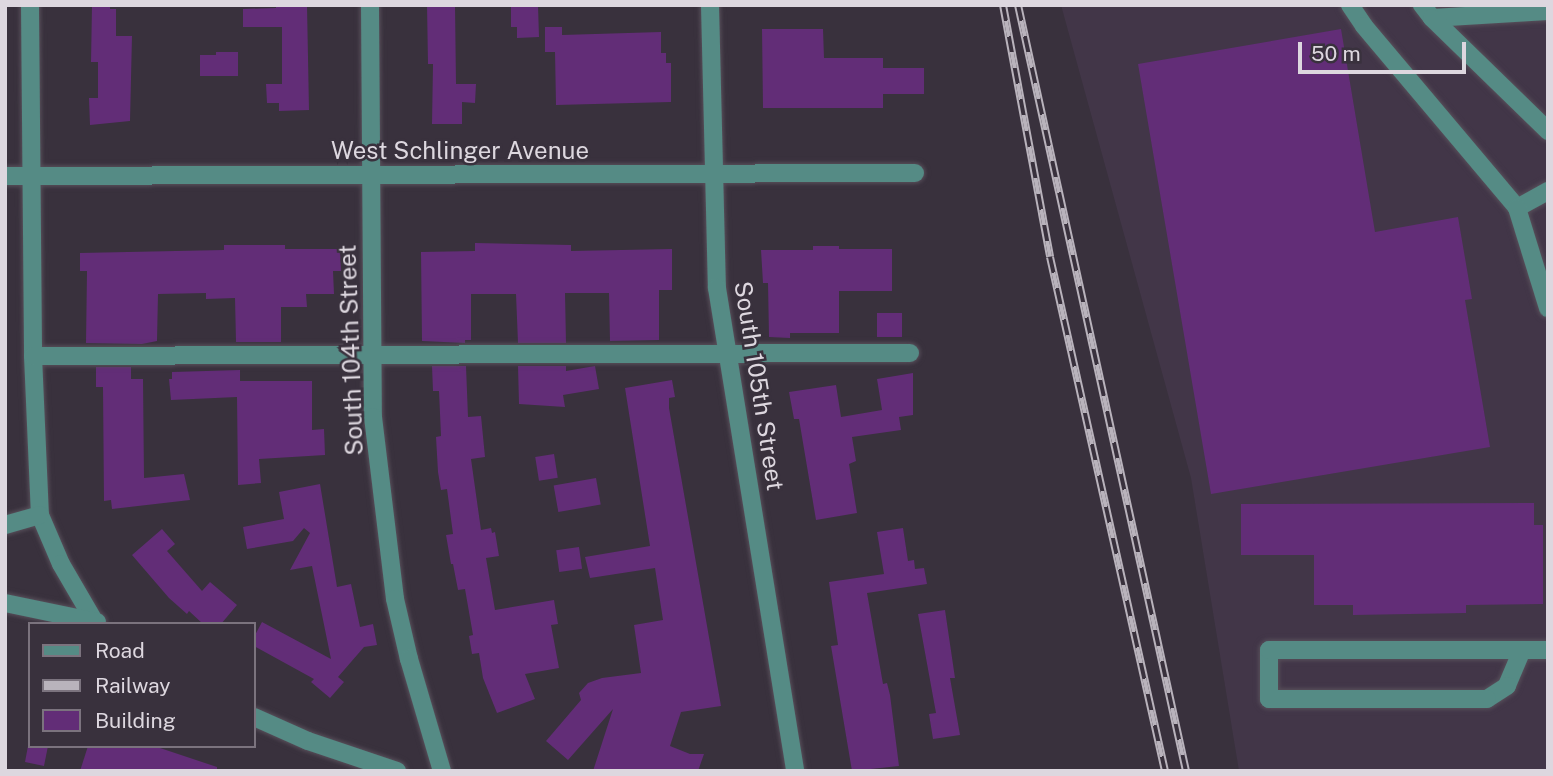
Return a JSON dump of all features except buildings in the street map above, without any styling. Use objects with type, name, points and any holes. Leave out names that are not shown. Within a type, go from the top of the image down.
[{"type":"street","points":[[30,5],[33,356],[40,514],[61,564],[96,622]]},
{"type":"street","name":"South 104th Street","points":[[370,5],[373,417],[395,598],[409,659],[442,771]]},
{"type":"street","name":"South 105th Street","points":[[710,5],[712,176],[717,288],[795,771]]},
{"type":"street","points":[[1350,5],[1364,26],[1517,208],[1548,308]]},
{"type":"street","points":[[1427,11],[1548,11]]},
{"type":"street","points":[[1427,11],[1548,131]]},
{"type":"street","name":"West Schlinger Avenue","points":[[5,176],[712,176],[915,173]]},
{"type":"street","points":[[1517,208],[1548,191]]},
{"type":"street","points":[[33,356],[910,353]]},
{"type":"street","points":[[5,525],[40,514]]},
{"type":"street","points":[[5,603],[96,622]]},
{"type":"street","points":[[1522,650],[1507,686],[1487,699],[1269,699],[1269,650],[1522,650],[1548,650]]},
{"type":"street","points":[[256,718],[308,741],[397,771]]},
{"type":"shaded area","points":[[1061,5],[1548,5],[1548,771],[1239,771],[1191,478]]},
{"type":"railway","points":[[1003,5],[1050,257],[1165,771]]},
{"type":"railway","points":[[1018,5],[1186,771]]}]
